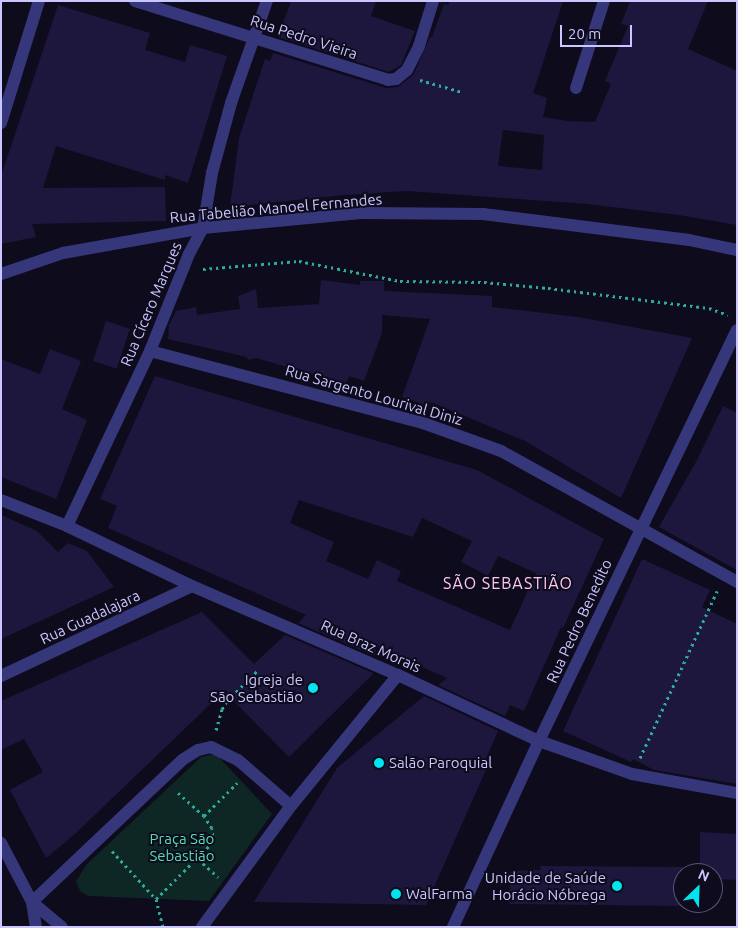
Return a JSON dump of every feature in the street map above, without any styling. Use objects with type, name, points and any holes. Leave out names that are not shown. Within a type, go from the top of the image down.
[{"type":"street","points":[[1,123],[39,1]]},
{"type":"street","name":"Rua Pedro Vieira","points":[[135,1],[359,72],[388,80],[402,76]]},
{"type":"street","name":"Rua Cícero Marques","points":[[67,526],[150,351],[182,271],[203,228],[212,173],[231,103],[256,38],[267,1]]},
{"type":"street","points":[[402,76],[419,46],[433,1]]},
{"type":"street","points":[[576,88],[604,1]]},
{"type":"street","name":"Rua Tabelião Manoel Fernandes","points":[[1,274],[63,254],[203,228],[363,213],[483,214],[689,240],[737,250]]},
{"type":"street","name":"Rua Pedro Benedito","points":[[452,927],[640,528],[737,330]]},
{"type":"street","name":"Rua Sargento Lourival Diniz","points":[[150,351],[423,423],[501,451],[737,582]]},
{"type":"street","name":"Rua Braz Morais","points":[[1,500],[67,526],[192,586],[398,675],[539,741],[632,774],[737,792]]},
{"type":"street","name":"Rua Guadalajara","points":[[1,676],[192,586]]},
{"type":"street","points":[[202,927],[291,806],[398,675]]},
{"type":"street","points":[[32,902],[182,760],[198,750],[211,747],[238,760],[291,806]]},
{"type":"street","points":[[1,843],[32,902],[36,927]]},
{"type":"street","points":[[32,902],[62,927]]},
{"type":"path","points":[[402,76],[462,92]]},
{"type":"path","points":[[182,271],[299,261],[400,281],[484,282],[548,288],[709,308],[731,316]]},
{"type":"path","points":[[632,774],[725,576]]},
{"type":"path","points":[[211,747],[222,709],[258,670]]},
{"type":"path","points":[[204,816],[249,770]]},
{"type":"path","points":[[156,899],[213,842],[212,828],[204,816],[162,779]]},
{"type":"path","points":[[100,838],[156,899],[162,927]]},
{"type":"path","points":[[198,859],[230,889]]},
{"type":"green space","name":"Praça São Sebastião","points":[[216,754],[272,814],[209,901],[88,896],[80,891],[76,881],[87,864],[201,757]]},
{"type":"building","points":[[291,1],[376,1],[371,16],[415,31],[401,65],[389,72],[278,37]]},
{"type":"building","points":[[450,1],[563,1],[533,93],[547,98],[543,117],[567,121],[595,122],[611,84],[605,81],[628,26],[621,24],[630,1],[708,1],[688,49],[737,71],[737,225],[679,215],[587,204],[407,191],[344,195],[230,207],[239,138],[265,59],[270,61],[273,53],[386,88],[398,87],[414,74],[430,37],[432,37],[444,4],[448,5]],"holes":[[[503,130],[544,135],[542,170],[498,166]]]},
{"type":"building","points":[[58,5],[150,33],[145,50],[185,62],[190,45],[227,56],[188,183],[165,175],[165,180],[56,146],[43,188],[165,187],[166,221],[32,224],[36,237],[1,244],[1,176]]},
{"type":"building","points":[[321,280],[360,285],[360,281],[384,281],[384,291],[492,296],[492,307],[578,317],[692,338],[621,498],[525,441],[431,402],[429,406],[402,397],[430,319],[382,315],[382,333],[364,381],[349,376],[346,384],[256,358],[248,360],[247,357],[168,339],[169,325],[176,311],[196,307],[197,315],[240,309],[238,296],[256,289],[258,308],[319,304]]},
{"type":"building","points":[[106,321],[130,329],[117,369],[93,361]]},
{"type":"building","points":[[50,349],[81,361],[62,409],[87,420],[56,499],[1,477],[1,359],[40,374]]},
{"type":"building","points":[[155,376],[477,470],[604,539],[563,628],[561,627],[524,711],[510,705],[505,716],[438,685],[447,678],[376,647],[375,656],[298,623],[306,615],[108,528],[117,506],[100,499]],"holes":[[[299,500],[413,537],[422,518],[472,541],[461,562],[488,576],[498,556],[536,573],[510,630],[397,581],[401,571],[377,560],[368,579],[326,561],[334,542],[290,523]]]},
{"type":"building","points":[[723,406],[737,413],[737,570],[659,527],[697,460]]},
{"type":"building","points":[[1,515],[37,531],[58,552],[68,543],[87,551],[114,587],[1,639]]},
{"type":"building","points":[[642,559],[710,590],[702,607],[737,624],[737,784],[654,770],[633,759],[631,762],[563,731]]},
{"type":"building","points":[[202,612],[254,664],[285,635],[373,673],[289,757],[224,691],[76,833],[46,858],[10,790],[43,772],[24,739],[1,750],[1,701]]},
{"type":"building","points":[[424,696],[498,731],[485,761],[489,763],[426,905],[254,902],[337,768]]},
{"type":"building","points":[[700,832],[737,834],[737,880],[723,879],[723,863],[700,863]]},
{"type":"building","points":[[540,866],[673,867],[673,906],[509,904],[511,871],[541,870]]},
{"type":"place","name":"Igreja de São Sebastião","points":[[313,688]]},
{"type":"place","name":"Salão Paroquial","points":[[379,763]]},
{"type":"place","name":"Unidade de Saúde Horácio Nóbrega","points":[[617,886]]},
{"type":"place","name":"WalFarma","points":[[396,894]]},
{"type":"district","name":"SÃO SEBASTIÃO","points":[[508,583]]}]
